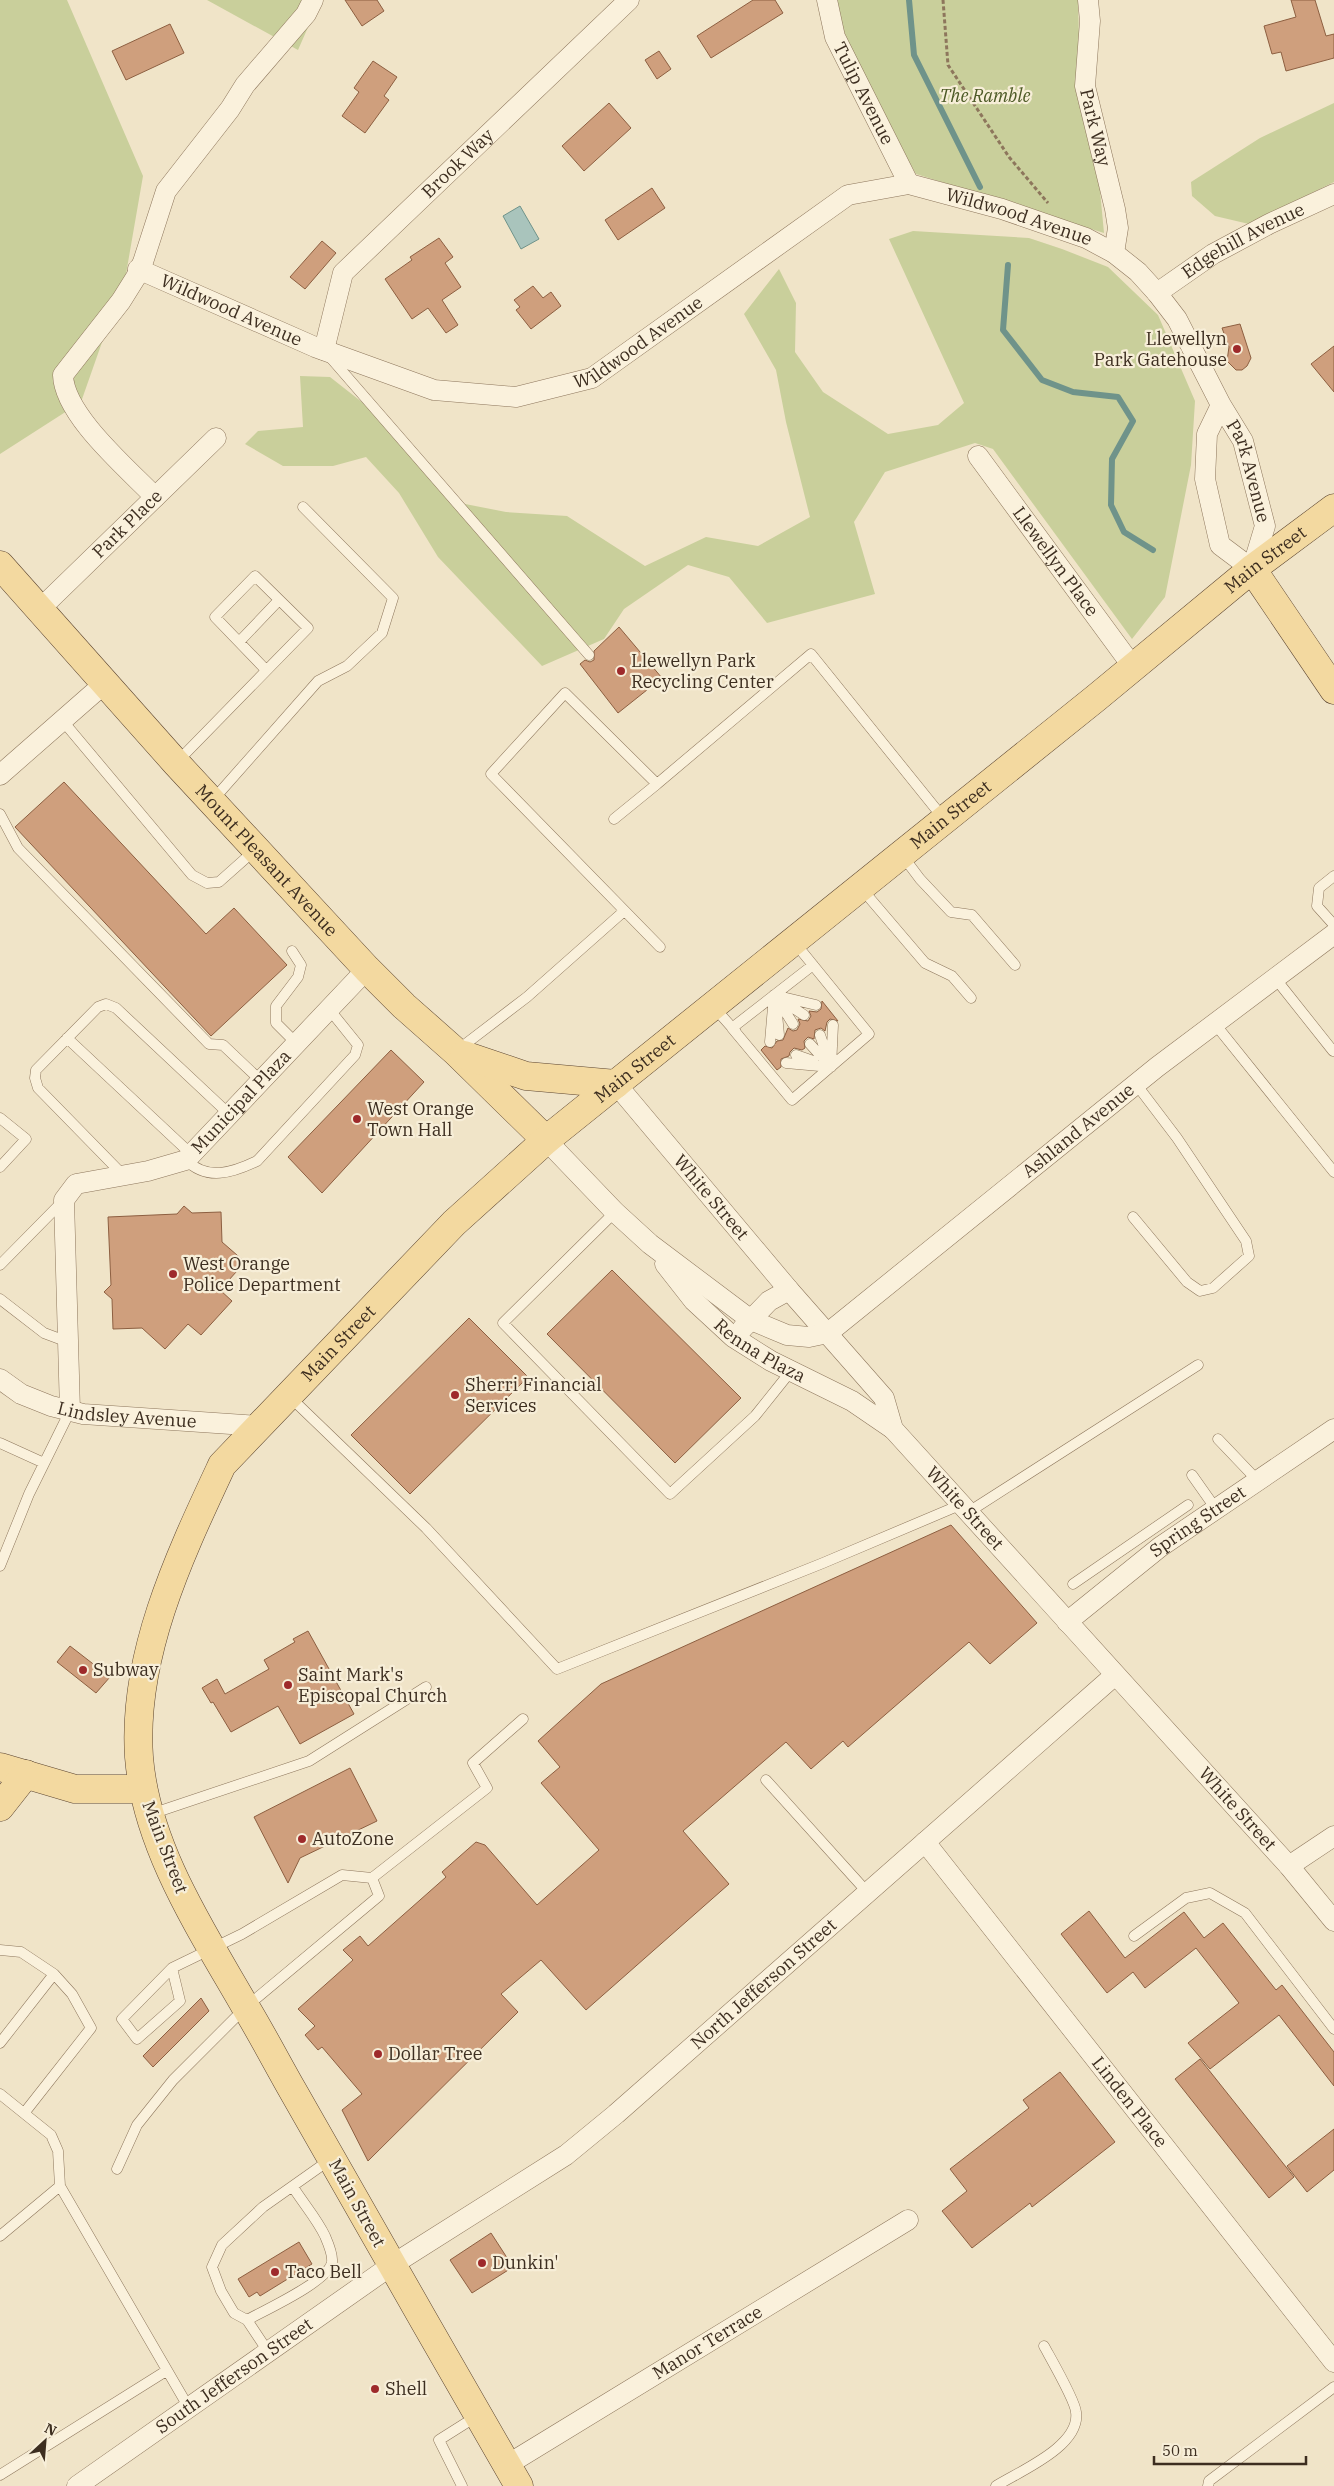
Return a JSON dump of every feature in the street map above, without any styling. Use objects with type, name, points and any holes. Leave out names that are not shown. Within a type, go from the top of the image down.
[{"type":"main road","name":"Main Street","points":[[513,2476],[211,1948],[178,1884],[146,1802],[139,1756],[139,1718],[148,1656],[180,1562],[222,1465],[290,1397],[454,1223],[546,1140],[1134,667],[1252,569],[1334,508]]},
{"type":"main road","name":"Mount Pleasant Avenue","points":[[0,566],[176,763],[367,968],[404,1006],[456,1052],[546,1140]]},
{"type":"main road","name":"Park Avenue","points":[[1252,569],[1334,690]]},
{"type":"main road","points":[[456,1052],[526,1076],[616,1084]]},
{"type":"main road","points":[[0,1766],[75,1789],[146,1802]]},
{"type":"main road","points":[[0,1807],[26,1774]]},
{"type":"street","name":"Wildwood Avenue","points":[[155,497],[77,414],[63,386],[63,375],[110,311],[121,301],[143,262],[166,191],[230,109],[245,85],[306,14],[313,0]]},
{"type":"street","name":"Brook Way","points":[[324,350],[343,273],[629,0]]},
{"type":"street","name":"Tulip Avenue","points":[[827,0],[835,37],[909,184]]},
{"type":"street","name":"Park Way","points":[[1088,0],[1090,20],[1085,86],[1115,209],[1118,228],[1114,253]]},
{"type":"street","name":"Wildwood Avenue","points":[[138,269],[324,350],[434,390],[516,398],[592,378],[848,195],[909,184],[1057,226],[1114,253]]},
{"type":"street","name":"Edgehill Avenue","points":[[1157,293],[1213,254],[1269,224],[1334,194]]},
{"type":"street","name":"Park Avenue","points":[[1114,253],[1138,272],[1177,319],[1192,344],[1221,406],[1243,441],[1264,526],[1252,569],[1220,545],[1206,479],[1207,434],[1221,406]]},
{"type":"street","name":"Park Place","points":[[40,609],[216,438]]},
{"type":"street","name":"Llewellyn Place","points":[[978,456],[1134,667]]},
{"type":"street","points":[[0,774],[105,683]]},
{"type":"street","name":"Ashland Avenue","points":[[828,1333],[1136,1084],[1334,934]]},
{"type":"street","name":"Municipal Plaza","points":[[64,1200],[76,1184],[123,1175],[189,1157],[367,968]]},
{"type":"street","name":"White Street","points":[[616,1084],[789,1290],[884,1398],[893,1429],[1289,1866],[1334,1921]]},
{"type":"street","name":"Renna Plaza","points":[[546,1140],[615,1212],[650,1244],[751,1320],[787,1335],[809,1337],[828,1333]]},
{"type":"street","points":[[64,1200],[70,1411]]},
{"type":"street","name":"Renna Plaza","points":[[650,1244],[694,1302],[733,1337],[791,1371],[852,1401],[893,1429]]},
{"type":"street","points":[[733,1337],[770,1301],[789,1290]]},
{"type":"street","name":"Lindsley Avenue","points":[[0,1380],[21,1394],[83,1414],[260,1426]]},
{"type":"street","name":"Spring Street","points":[[1067,1622],[1155,1540],[1216,1509],[1334,1429]]},
{"type":"street","name":"North Jefferson Street","points":[[392,2266],[566,2155],[868,1893],[1115,1675]]},
{"type":"street","points":[[1289,1866],[1334,1836]]},
{"type":"street","name":"Linden Place","points":[[924,1842],[1334,2362]]},
{"type":"street","name":"Manor Terrace","points":[[513,2476],[908,2220]]},
{"type":"street","name":"South Jefferson Street","points":[[77,2486],[392,2266]]},
{"type":"lane","points":[[324,350],[590,656]]},
{"type":"lane","points":[[212,802],[318,681],[347,666],[382,633],[393,598],[303,507]]},
{"type":"lane","points":[[176,763],[308,628],[255,576],[215,617],[266,670]]},
{"type":"lane","points":[[239,642],[279,600]]},
{"type":"lane","points":[[614,819],[811,654],[945,819]]},
{"type":"lane","points":[[657,784],[564,693],[491,774],[623,912],[660,947]]},
{"type":"lane","points":[[62,720],[192,875],[207,883],[219,882],[256,849]]},
{"type":"lane","points":[[0,814],[18,848],[209,1044],[223,1045],[260,1080]]},
{"type":"lane","points":[[902,854],[920,879],[951,912],[972,915],[1015,965]]},
{"type":"lane","points":[[1334,876],[1319,888],[1316,906],[1334,925]]},
{"type":"lane","points":[[860,887],[926,964],[952,976],[971,998]]},
{"type":"lane","points":[[456,1052],[527,997],[623,912]]},
{"type":"lane","points":[[713,1006],[792,1100],[869,1034],[794,941]]},
{"type":"lane","points":[[292,952],[301,965],[298,978],[276,1006],[276,1024],[296,1043]]},
{"type":"lane","points":[[736,1032],[732,1028],[813,965]]},
{"type":"lane","points":[[1275,978],[1333,1051]]},
{"type":"lane","points":[[774,995],[816,1005]]},
{"type":"lane","points":[[774,995],[804,1015]]},
{"type":"lane","points":[[774,995],[793,1024]]},
{"type":"lane","points":[[774,995],[779,1035]]},
{"type":"lane","points":[[770,1042],[774,995]]},
{"type":"lane","points":[[123,1175],[38,1088],[35,1078],[36,1070],[98,1007],[106,1004],[116,1008],[229,1114]]},
{"type":"lane","points":[[68,1038],[189,1157],[195,1169],[209,1174],[241,1168],[257,1160],[355,1056],[358,1045],[329,1009]]},
{"type":"lane","points":[[1215,1024],[1334,1172]]},
{"type":"lane","points":[[830,1067],[833,1025]]},
{"type":"lane","points":[[820,1035],[830,1067]]},
{"type":"lane","points":[[810,1044],[830,1067]]},
{"type":"lane","points":[[796,1055],[830,1067]]},
{"type":"lane","points":[[786,1063],[830,1067]]},
{"type":"lane","points":[[1133,1218],[1187,1282],[1200,1291],[1213,1288],[1249,1256],[1246,1241],[1177,1138],[1136,1084]]},
{"type":"lane","points":[[0,1118],[26,1139],[0,1167]]},
{"type":"lane","points":[[0,1265],[64,1200]]},
{"type":"lane","points":[[615,1212],[503,1323],[670,1494],[755,1416],[791,1371]]},
{"type":"lane","points":[[0,1299],[44,1333],[68,1342]]},
{"type":"lane","points":[[290,1397],[426,1528],[557,1670],[823,1563],[964,1509],[1198,1366]]},
{"type":"lane","points":[[0,1566],[29,1494],[70,1411]]},
{"type":"lane","points":[[1218,1439],[1258,1481]]},
{"type":"lane","points":[[1,1445],[44,1463]]},
{"type":"lane","points":[[1192,1475],[1216,1509]]},
{"type":"lane","points":[[1073,1584],[1155,1540],[1188,1505]]},
{"type":"lane","points":[[146,1802],[309,1761],[426,1687]]},
{"type":"lane","points":[[172,1968],[180,2001],[137,2039],[122,2020],[172,1968],[242,1934],[342,1875],[372,1878],[487,1788],[474,1763],[523,1719]]},
{"type":"lane","points":[[766,1780],[868,1893]]},
{"type":"lane","points":[[117,2169],[137,2125],[173,2080],[246,2008],[379,1896],[372,1878]]},
{"type":"lane","points":[[1134,1936],[1186,1898],[1210,1893],[1245,1913],[1334,2029]]},
{"type":"lane","points":[[0,1950],[21,1952],[54,1974],[72,1994],[91,2028],[25,2112]]},
{"type":"lane","points":[[0,2043],[54,1974]]},
{"type":"lane","points":[[0,2094],[52,2135],[58,2151],[60,2186],[189,2408]]},
{"type":"lane","points":[[269,2353],[247,2320],[234,2313],[221,2291],[212,2267],[222,2245],[263,2207],[332,2159]]},
{"type":"lane","points":[[0,2236],[60,2186]]},
{"type":"lane","points":[[247,2320],[298,2292],[322,2276],[329,2269],[332,2261],[324,2235],[293,2187]]},
{"type":"lane","points":[[996,2486],[1063,2445],[1074,2429],[1076,2412],[1044,2346]]},
{"type":"lane","points":[[0,2475],[166,2370]]},
{"type":"lane","points":[[1208,2486],[1209,2481],[1334,2387]]},
{"type":"lane","points":[[462,2486],[438,2440],[478,2415]]},
{"type":"path","points":[[943,0],[948,65],[1009,157],[1046,199],[1055,216],[1057,226]]},
{"type":"green space","points":[[0,0],[67,0],[143,176],[126,274],[81,402],[0,454]]},
{"type":"green space","points":[[207,0],[320,0],[298,50]]},
{"type":"green space","name":"The Ramble","points":[[834,0],[1078,0],[1081,112],[1099,180],[1104,233],[916,174],[855,65]]},
{"type":"green space","points":[[1334,103],[1334,182],[1249,224],[1215,216],[1192,196],[1191,182],[1260,138]]},
{"type":"green space","points":[[913,231],[1029,238],[1062,249],[1108,267],[1158,315],[1195,401],[1191,465],[1165,597],[1132,639],[993,449],[975,443],[885,472],[854,522],[875,594],[767,623],[729,577],[688,565],[624,609],[604,639],[542,666],[438,557],[399,493],[366,457],[333,466],[283,466],[245,444],[258,431],[303,427],[300,376],[330,377],[386,421],[460,503],[506,512],[567,516],[645,566],[706,537],[758,546],[810,517],[786,422],[776,370],[744,314],[779,269],[796,303],[795,352],[823,392],[888,434],[938,425],[964,403],[889,239]]},
{"type":"water","points":[[520,206],[539,239],[521,249],[503,216]]},
{"type":"building","points":[[345,0],[377,0],[384,11],[362,26]]},
{"type":"building","points":[[753,0],[775,0],[783,13],[711,58],[697,36]]},
{"type":"building","points":[[1291,0],[1315,0],[1326,36],[1334,34],[1334,58],[1286,71],[1281,52],[1272,54],[1264,26],[1296,17]]},
{"type":"building","points":[[170,24],[184,53],[126,80],[112,51]]},
{"type":"building","points":[[659,51],[671,69],[657,79],[645,60]]},
{"type":"building","points":[[373,61],[397,77],[384,96],[389,100],[365,133],[342,116],[359,92],[354,88]]},
{"type":"building","points":[[609,103],[631,128],[584,171],[562,146]]},
{"type":"building","points":[[652,188],[665,208],[618,240],[605,220]]},
{"type":"building","points":[[439,238],[453,257],[445,263],[461,287],[442,300],[458,325],[446,333],[428,308],[412,319],[385,279],[412,260],[410,257]]},
{"type":"building","points":[[322,241],[336,253],[305,289],[290,277]]},
{"type":"building","points":[[533,286],[543,298],[551,292],[561,306],[531,329],[516,310],[520,307],[514,300]]},
{"type":"building","name":"Llewellyn Park Gatehouse","points":[[1240,324],[1251,358],[1247,366],[1242,370],[1236,370],[1227,361],[1229,347],[1222,328]]},
{"type":"building","points":[[1334,346],[1334,392],[1311,364]]},
{"type":"building","name":"Llewellyn Park Recycling Center","points":[[619,627],[662,678],[618,713],[580,664],[585,660],[590,662],[594,660],[594,651]]},
{"type":"building","points":[[64,782],[206,934],[234,908],[287,965],[211,1036],[15,827]]},
{"type":"building","points":[[822,1001],[838,1021],[830,1019],[827,1022],[825,1031],[821,1028],[815,1030],[814,1039],[808,1037],[804,1041],[805,1048],[802,1050],[794,1048],[789,1056],[781,1059],[781,1067],[777,1070],[761,1050],[765,1046],[772,1048],[777,1041],[783,1040],[788,1028],[793,1031],[797,1030],[800,1024],[798,1019],[808,1021],[811,1016],[809,1011],[817,1012],[821,1009]]},
{"type":"building","name":"West Orange Town Hall","points":[[391,1050],[424,1082],[322,1193],[288,1157]]},
{"type":"building","name":"West Orange Police Department","points":[[184,1206],[192,1213],[221,1212],[222,1242],[245,1262],[220,1290],[232,1301],[201,1335],[188,1324],[165,1349],[142,1328],[113,1329],[112,1299],[104,1292],[111,1285],[108,1217],[177,1214]]},
{"type":"building","points":[[612,1270],[741,1398],[675,1463],[547,1334]]},
{"type":"building","points":[[469,1318],[528,1377],[410,1494],[351,1435]]},
{"type":"building","points":[[951,1525],[1037,1623],[990,1664],[969,1642],[848,1747],[843,1741],[811,1769],[786,1742],[683,1831],[729,1884],[586,2010],[541,1960],[501,1994],[518,2012],[368,2161],[342,2110],[362,2094],[322,2047],[318,2050],[305,2035],[315,2026],[298,2009],[353,1960],[343,1950],[360,1936],[368,1946],[446,1877],[442,1872],[476,1842],[485,1845],[537,1905],[599,1850],[541,1783],[560,1767],[538,1741],[601,1684]]},
{"type":"building","name":"Saint Mark's Episcopal Church","points":[[308,1631],[354,1714],[300,1744],[278,1706],[231,1732],[202,1688],[217,1679],[225,1694],[269,1669],[264,1660],[295,1642],[293,1639]]},
{"type":"building","name":"Subway","points":[[70,1646],[110,1677],[96,1693],[57,1662]]},
{"type":"building","name":"AutoZone","points":[[350,1768],[377,1821],[300,1858],[288,1883],[254,1817]]},
{"type":"building","points":[[1089,1911],[1125,1958],[1184,1912],[1204,1938],[1223,1923],[1276,1990],[1282,1985],[1334,2052],[1334,2086],[1279,2015],[1210,2069],[1188,2043],[1239,2003],[1196,1948],[1145,1988],[1133,1972],[1107,1993],[1061,1934]]},
{"type":"building","points":[[201,1998],[209,2011],[153,2067],[143,2056]]},
{"type":"building","points":[[1200,2059],[1294,2177],[1269,2198],[1175,2079]]},
{"type":"building","points":[[1060,2072],[1115,2142],[1032,2207],[1030,2203],[972,2248],[942,2211],[967,2191],[950,2169],[1029,2108],[1023,2100]]},
{"type":"building","points":[[1334,2129],[1334,2170],[1307,2192],[1287,2166]]},
{"type":"building","name":"Dunkin'","points":[[491,2233],[513,2267],[472,2293],[450,2260]]},
{"type":"building","name":"Taco Bell","points":[[299,2242],[312,2264],[260,2296],[257,2292],[249,2297],[238,2279]]},
{"type":"waterway","points":[[909,0],[914,55],[980,187]]},
{"type":"waterway","points":[[1008,265],[1003,330],[1042,380],[1073,392],[1118,397],[1133,421],[1112,459],[1111,505],[1124,532],[1153,550]]},
{"type":"place","name":"Llewellyn Park Gatehouse","points":[[1237,349]]},
{"type":"place","name":"Llewellyn Park Recycling Center","points":[[621,671]]},
{"type":"place","name":"West Orange Town Hall","points":[[357,1119]]},
{"type":"place","name":"West Orange Police Department","points":[[173,1274]]},
{"type":"place","name":"Sherri Financial Services","points":[[455,1395]]},
{"type":"place","name":"Subway","points":[[83,1670]]},
{"type":"place","name":"Saint Mark's Episcopal Church","points":[[288,1685]]},
{"type":"place","name":"AutoZone","points":[[302,1839]]},
{"type":"place","name":"Dollar Tree","points":[[378,2054]]},
{"type":"place","name":"Dunkin'","points":[[482,2263]]},
{"type":"place","name":"Taco Bell","points":[[275,2272]]},
{"type":"place","name":"Shell","points":[[375,2389]]}]
